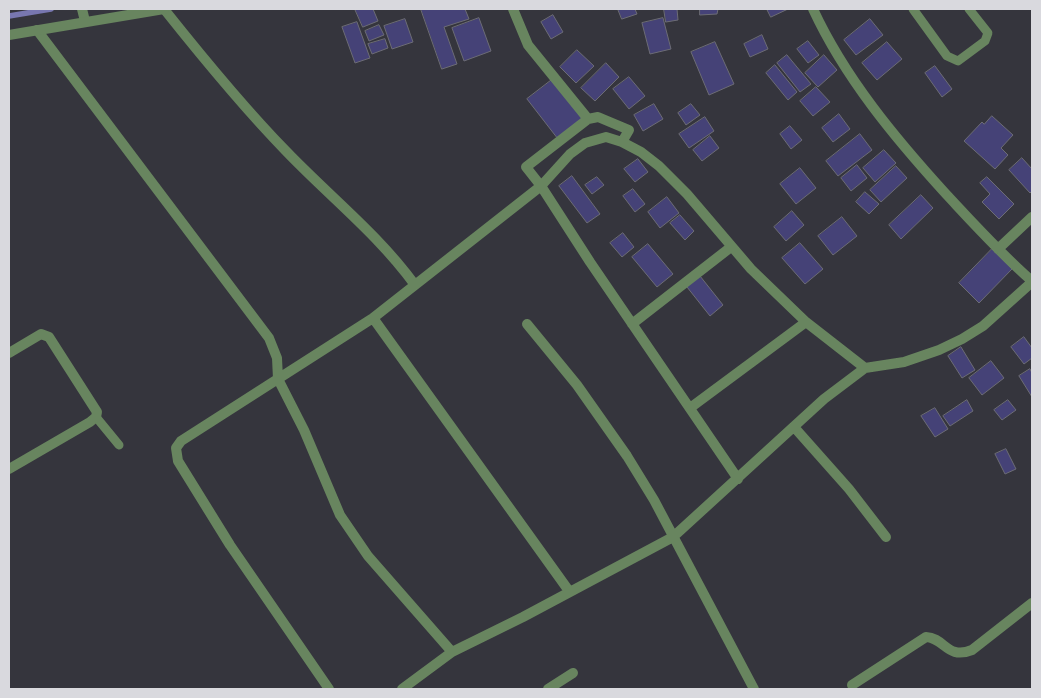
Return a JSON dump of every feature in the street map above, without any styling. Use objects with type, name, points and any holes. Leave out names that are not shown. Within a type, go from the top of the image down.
[{"type":"street","points":[[9,35],[37,30],[83,14],[164,9],[235,96],[287,152],[395,257],[416,285]]},
{"type":"street","points":[[513,9],[528,45],[588,119]]},
{"type":"street","points":[[402,689],[452,652],[673,538],[824,399],[865,368],[904,362],[939,350],[962,339],[983,326],[1032,281],[998,249],[900,143],[847,69],[813,9]]},
{"type":"street","points":[[37,30],[270,338],[277,358],[278,379],[308,439],[340,515],[368,556],[452,652]]},
{"type":"street","points":[[622,142],[629,130],[614,121],[598,116],[588,119],[526,167],[541,186],[738,479]]},
{"type":"street","points":[[329,689],[230,545],[178,461],[176,448],[181,441],[373,318],[541,186],[570,154],[585,142],[606,137],[622,142],[641,152],[659,166],[687,194],[731,247],[806,322],[865,368]]},
{"type":"street","points":[[998,249],[1032,216]]},
{"type":"street","points":[[632,324],[731,247]]},
{"type":"street","points":[[373,318],[569,592]]},
{"type":"street","points":[[690,408],[806,322]]},
{"type":"street","points":[[527,324],[577,385],[628,456],[754,689]]},
{"type":"street","points":[[9,353],[41,334],[49,337],[96,412],[96,417],[9,469]]},
{"type":"street","points":[[794,427],[849,489],[886,537]]},
{"type":"street","points":[[852,685],[926,637],[931,637],[955,653],[972,650],[1032,603]]},
{"type":"street","points":[[548,689],[573,673]]},
{"type":"lane","points":[[913,9],[948,56],[958,61],[985,41],[988,33],[969,9]]},
{"type":"lane","points":[[96,417],[119,445]]},
{"type":"building","points":[[355,9],[373,9],[378,21],[363,27]]},
{"type":"building","points":[[421,9],[465,9],[469,19],[444,27],[457,64],[442,69]]},
{"type":"building","points":[[618,9],[635,9],[637,14],[622,19]]},
{"type":"building","points":[[664,9],[677,9],[678,20],[666,22]]},
{"type":"building","points":[[700,9],[718,9],[717,14],[700,15]]},
{"type":"building","points":[[767,9],[788,9],[771,17]]},
{"type":"building","points":[[553,15],[563,32],[551,39],[541,22]]},
{"type":"building","points":[[479,18],[491,51],[464,61],[452,28]]},
{"type":"building","points":[[663,18],[671,49],[650,54],[642,23]]},
{"type":"building","points":[[405,19],[413,42],[392,49],[384,26]]},
{"type":"building","points":[[870,19],[883,35],[856,55],[844,40]]},
{"type":"building","points":[[357,22],[370,58],[355,63],[342,27]]},
{"type":"building","points":[[379,25],[384,35],[369,41],[365,31]]},
{"type":"building","points":[[762,35],[768,49],[750,57],[744,44]]},
{"type":"building","points":[[385,39],[388,48],[372,54],[368,44]]},
{"type":"building","points":[[808,41],[819,55],[808,63],[797,49]]},
{"type":"building","points":[[715,42],[734,84],[709,95],[691,52]]},
{"type":"building","points":[[887,42],[902,59],[877,80],[862,63]]},
{"type":"building","points":[[577,50],[594,66],[576,83],[560,67]]},
{"type":"building","points":[[787,55],[811,84],[800,92],[777,63]]},
{"type":"building","points":[[824,55],[837,70],[818,87],[805,73]]},
{"type":"building","points":[[606,63],[619,77],[595,101],[581,88]]},
{"type":"building","points":[[775,65],[797,92],[788,100],[766,73]]},
{"type":"building","points":[[935,66],[952,89],[942,97],[925,73]]},
{"type":"building","points":[[629,77],[645,96],[629,109],[613,89]]},
{"type":"building","points":[[553,79],[584,118],[558,139],[527,99]]},
{"type":"building","points":[[816,87],[830,102],[813,116],[800,101]]},
{"type":"building","points":[[654,104],[663,119],[643,131],[634,115]]},
{"type":"building","points":[[691,104],[700,115],[686,125],[678,113]]},
{"type":"building","points":[[839,114],[850,129],[833,142],[822,128]]},
{"type":"building","points":[[992,116],[1013,135],[1001,148],[1008,155],[995,169],[964,141],[982,122],[984,124]]},
{"type":"building","points":[[705,117],[714,131],[689,148],[679,134]]},
{"type":"building","points":[[790,126],[802,140],[791,149],[780,134]]},
{"type":"building","points":[[860,134],[872,150],[838,176],[826,161]]},
{"type":"building","points":[[710,136],[719,148],[702,161],[693,150]]},
{"type":"building","points":[[884,150],[896,163],[875,182],[863,168]]},
{"type":"building","points":[[1022,158],[1032,169],[1032,191],[1030,193],[1009,170]]},
{"type":"building","points":[[638,159],[648,172],[635,182],[624,169]]},
{"type":"building","points":[[857,165],[867,178],[851,191],[841,178]]},
{"type":"building","points":[[896,166],[907,178],[881,202],[870,190]]},
{"type":"building","points":[[800,168],[816,188],[796,204],[780,184]]},
{"type":"building","points":[[572,176],[600,214],[587,223],[559,186]]},
{"type":"building","points":[[597,177],[604,185],[592,194],[585,185]]},
{"type":"building","points":[[987,177],[1014,204],[999,219],[982,202],[990,194],[980,183]]},
{"type":"building","points":[[633,189],[645,204],[635,212],[623,196]]},
{"type":"building","points":[[865,192],[879,204],[869,214],[856,202]]},
{"type":"building","points":[[921,195],[933,208],[901,239],[889,225]]},
{"type":"building","points":[[667,197],[679,213],[660,228],[648,212]]},
{"type":"building","points":[[792,211],[804,225],[786,241],[774,227]]},
{"type":"building","points":[[680,215],[694,231],[685,240],[670,223]]},
{"type":"building","points":[[842,217],[857,236],[833,255],[818,236]]},
{"type":"building","points":[[623,233],[634,247],[622,257],[610,243]]},
{"type":"building","points":[[800,243],[823,269],[805,284],[782,258]]},
{"type":"building","points":[[648,244],[673,274],[657,287],[632,257]]},
{"type":"building","points":[[992,249],[1012,269],[979,303],[959,283]]},
{"type":"building","points":[[700,276],[723,305],[710,316],[687,287]]},
{"type":"building","points":[[1024,337],[1032,348],[1032,358],[1024,364],[1011,347]]},
{"type":"building","points":[[961,347],[975,370],[962,378],[948,356]]},
{"type":"building","points":[[991,361],[1004,378],[982,395],[969,378]]},
{"type":"building","points":[[1030,369],[1032,373],[1032,397],[1019,376]]},
{"type":"building","points":[[967,400],[973,411],[950,426],[943,416]]},
{"type":"building","points":[[1008,400],[1016,410],[1002,420],[994,410]]},
{"type":"building","points":[[935,408],[948,429],[935,437],[921,416]]},
{"type":"building","points":[[1006,449],[1016,469],[1005,474],[995,454]]},
{"type":"waterway","points":[[9,16],[51,9]]}]
